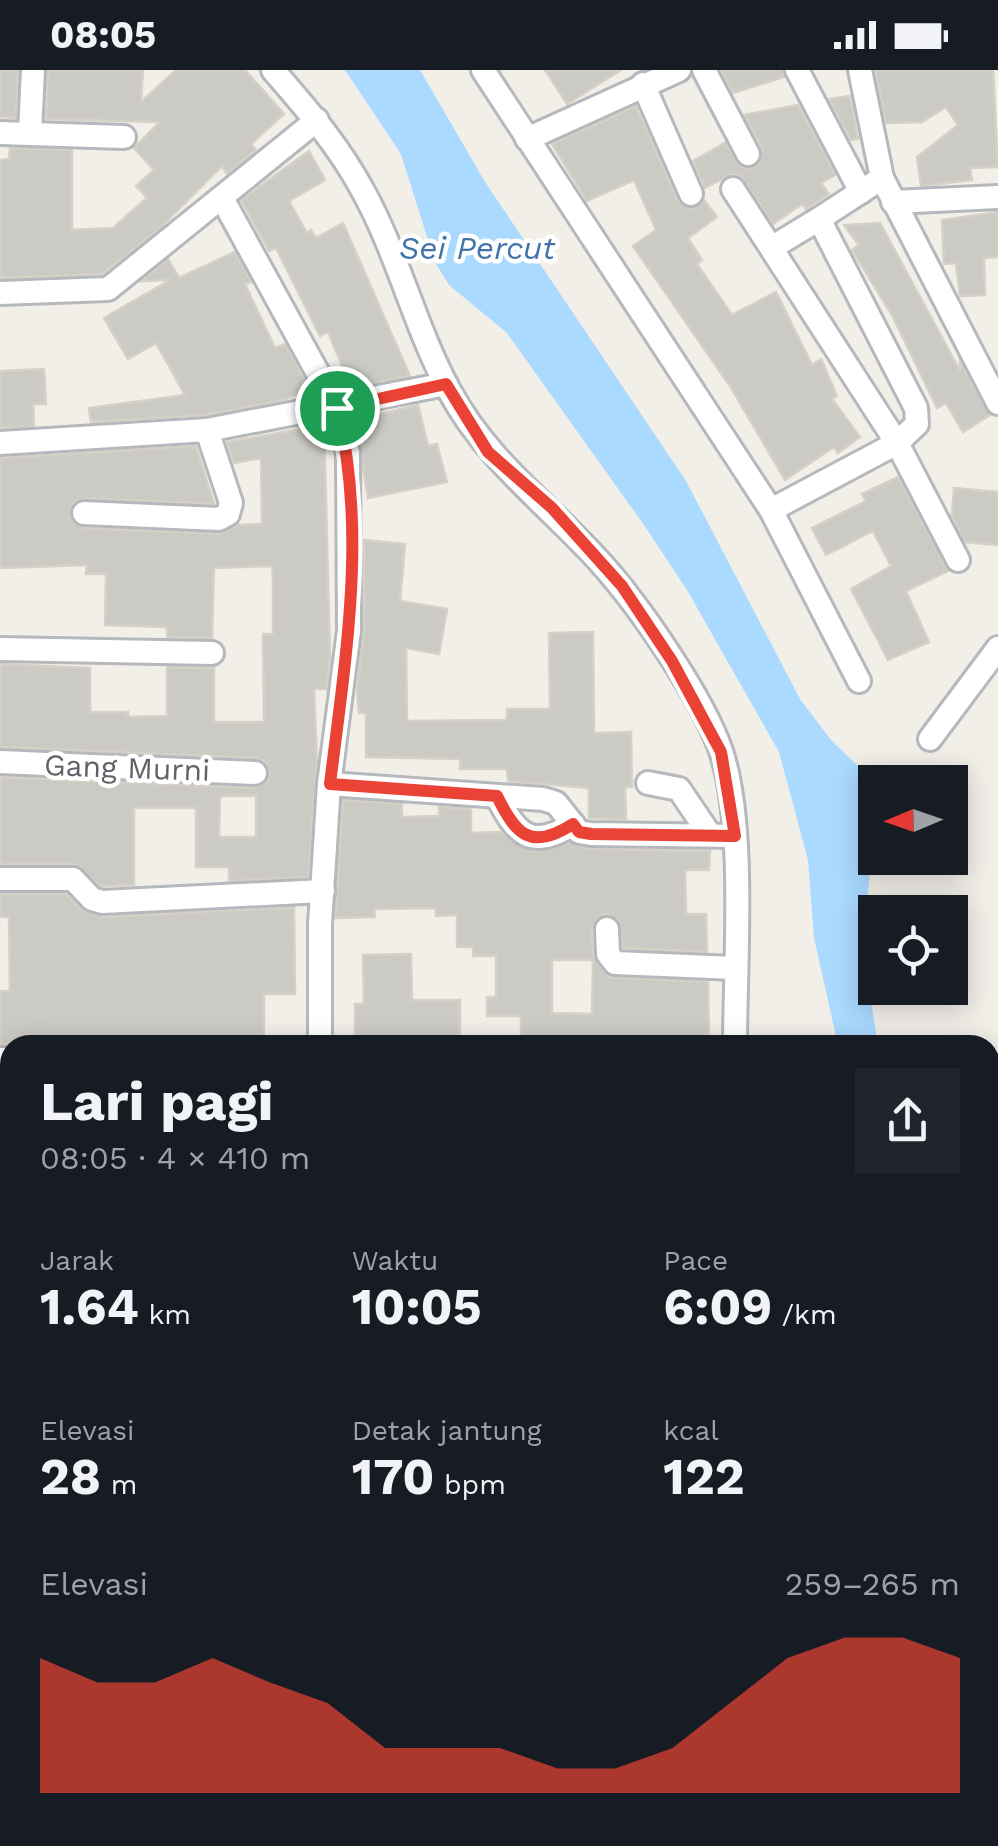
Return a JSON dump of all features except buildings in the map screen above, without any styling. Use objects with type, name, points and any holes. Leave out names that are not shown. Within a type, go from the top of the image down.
[{"type":"street","points":[[30,134],[33,70]]},
{"type":"street","points":[[273,70],[317,120],[364,192],[446,384],[488,452],[552,508],[622,586],[672,661],[721,752],[735,836],[735,1035]]},
{"type":"street","points":[[483,70],[771,510],[860,681]]},
{"type":"street","points":[[704,70],[748,154]]},
{"type":"street","points":[[797,70],[861,192]]},
{"type":"street","points":[[860,70],[882,178],[989,364],[998,403]]},
{"type":"street","points":[[527,139],[659,75],[691,194]]},
{"type":"street","points":[[0,293],[108,290],[224,200],[317,120]]},
{"type":"street","points":[[0,132],[124,136]]},
{"type":"street","points":[[773,248],[882,178]]},
{"type":"street","points":[[733,189],[897,444],[958,560]]},
{"type":"street","points":[[893,202],[998,197]]},
{"type":"street","points":[[224,200],[337,408],[348,453],[349,630],[330,784],[320,1035]]},
{"type":"street","points":[[771,510],[897,444],[917,424],[918,416],[820,220]]},
{"type":"street","points":[[0,444],[207,430],[446,384]]},
{"type":"street","points":[[84,513],[219,519],[228,514],[231,503],[207,430]]},
{"type":"street","points":[[930,738],[998,648]]},
{"type":"street","points":[[0,649],[212,653]]},
{"type":"street","name":"Gang Murni","points":[[0,762],[255,773]]},
{"type":"street","points":[[648,783],[679,789],[710,835]]},
{"type":"street","points":[[330,784],[556,803],[579,832],[591,834],[735,836]]},
{"type":"street","points":[[497,796],[511,824],[523,836],[544,837],[573,824]]},
{"type":"street","points":[[0,879],[73,879],[102,902],[323,890]]},
{"type":"street","points":[[607,929],[608,954],[615,963],[735,968]]},
{"type":"water","name":"Sei Percut","points":[[345,70],[420,70],[485,182],[686,481],[800,699],[831,740],[858,766],[858,875],[870,875],[868,895],[858,895],[858,1005],[872,1005],[876,1035],[836,1035],[814,938],[808,860],[779,752],[687,590],[507,333],[449,285],[435,262],[401,154]]},
{"type":"route","points":[[446,384],[488,452],[552,508],[622,586],[672,661],[721,752],[735,836],[591,834],[579,832],[573,824],[559,834],[523,836],[511,824],[497,796],[330,784],[349,630],[351,524],[348,453],[337,408],[446,384]]}]
